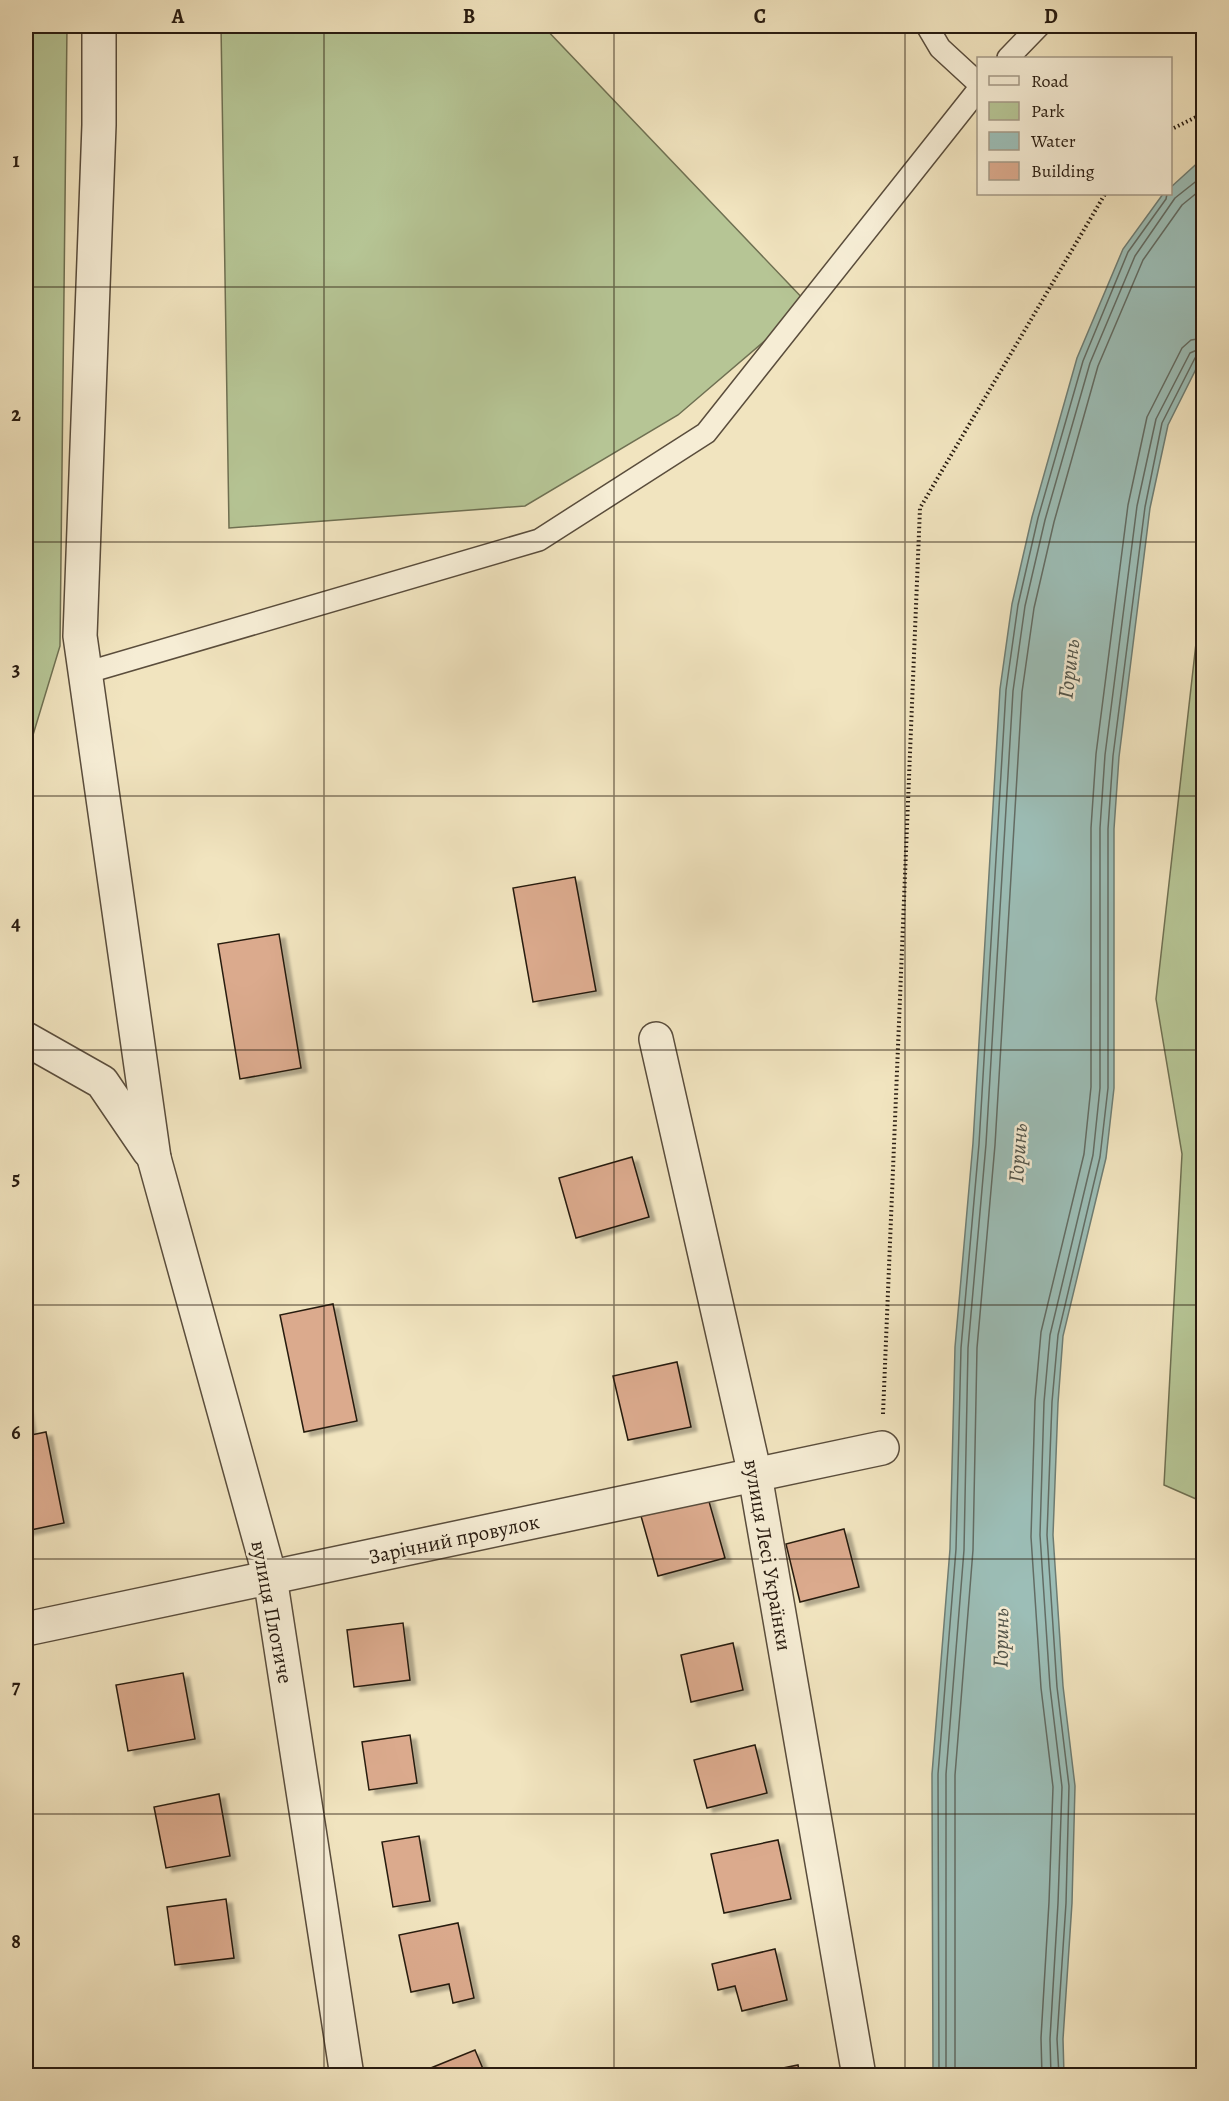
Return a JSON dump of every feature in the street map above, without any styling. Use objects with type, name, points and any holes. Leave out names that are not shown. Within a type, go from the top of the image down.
[{"type":"street","points":[[99,26],[99,125],[80,636],[153,1158]]},
{"type":"street","name":"вулиця Лесі Українки","points":[[656,1039],[755,1475],[859,2076]]},
{"type":"street","points":[[26,1040],[102,1082],[153,1158]]},
{"type":"street","name":"вулиця Плотиче","points":[[153,1158],[270,1577],[347,2076]]},
{"type":"street","name":"Зарічний провулок","points":[[26,1629],[882,1448]]},
{"type":"lane","points":[[927,26],[940,48],[977,81]]},
{"type":"lane","points":[[1009,57],[1039,26]]},
{"type":"lane","points":[[85,673],[539,540],[706,433],[977,91]]},
{"type":"path","points":[[1172,129],[1203,113]]},
{"type":"path","points":[[882,1448],[920,508],[1104,195]]},
{"type":"green space","points":[[26,26],[67,26],[60,646],[26,758]]},
{"type":"green space","points":[[221,26],[543,26],[808,304],[678,415],[525,506],[229,528]]},
{"type":"green space","points":[[1203,581],[1203,1502],[1164,1485],[1182,1154],[1156,999]]},
{"type":"water","name":"Горинь","points":[[1203,158],[1203,355],[1168,425],[1150,508],[1119,757],[1114,829],[1114,1088],[1106,1158],[1063,1336],[1058,1403],[1053,1535],[1063,1686],[1075,1786],[1072,1903],[1063,2039],[1064,2075],[933,2075],[932,1774],[950,1549],[955,1347],[973,1143],[1000,689],[1012,604],[1032,517],[1077,358],[1123,249],[1162,195],[1172,195],[1172,186]]},
{"type":"building","points":[[575,877],[596,991],[533,1002],[513,888]]},
{"type":"building","points":[[279,934],[301,1068],[240,1079],[218,944]]},
{"type":"building","points":[[632,1157],[649,1217],[576,1238],[559,1178]]},
{"type":"building","points":[[333,1304],[357,1421],[304,1432],[280,1315]]},
{"type":"building","points":[[677,1362],[691,1427],[628,1440],[613,1376]]},
{"type":"building","points":[[26,1408],[31,1435],[26,1436]]},
{"type":"building","points":[[46,1432],[64,1523],[26,1531],[26,1436]]},
{"type":"building","points":[[708,1498],[725,1558],[658,1576],[641,1516]]},
{"type":"building","points":[[844,1529],[859,1587],[800,1602],[786,1544]]},
{"type":"building","points":[[403,1623],[410,1680],[354,1687],[347,1630]]},
{"type":"building","points":[[733,1643],[743,1690],[691,1702],[681,1655]]},
{"type":"building","points":[[183,1673],[195,1739],[128,1751],[116,1685]]},
{"type":"building","points":[[410,1735],[417,1783],[369,1790],[362,1742]]},
{"type":"building","points":[[755,1745],[767,1793],[707,1808],[694,1760]]},
{"type":"building","points":[[219,1794],[230,1856],[166,1868],[154,1807]]},
{"type":"building","points":[[419,1836],[430,1901],[393,1907],[382,1842]]},
{"type":"building","points":[[778,1840],[791,1899],[724,1913],[711,1854]]},
{"type":"building","points":[[226,1899],[234,1958],[175,1965],[167,1907]]},
{"type":"building","points":[[458,1923],[474,1998],[453,2003],[449,1984],[411,1992],[399,1935]]},
{"type":"building","points":[[775,1949],[787,2000],[742,2011],[735,1986],[718,1990],[712,1964]]},
{"type":"building","points":[[475,2050],[486,2076],[423,2076],[421,2072]]},
{"type":"building","points":[[798,2065],[800,2076],[744,2076]]}]
